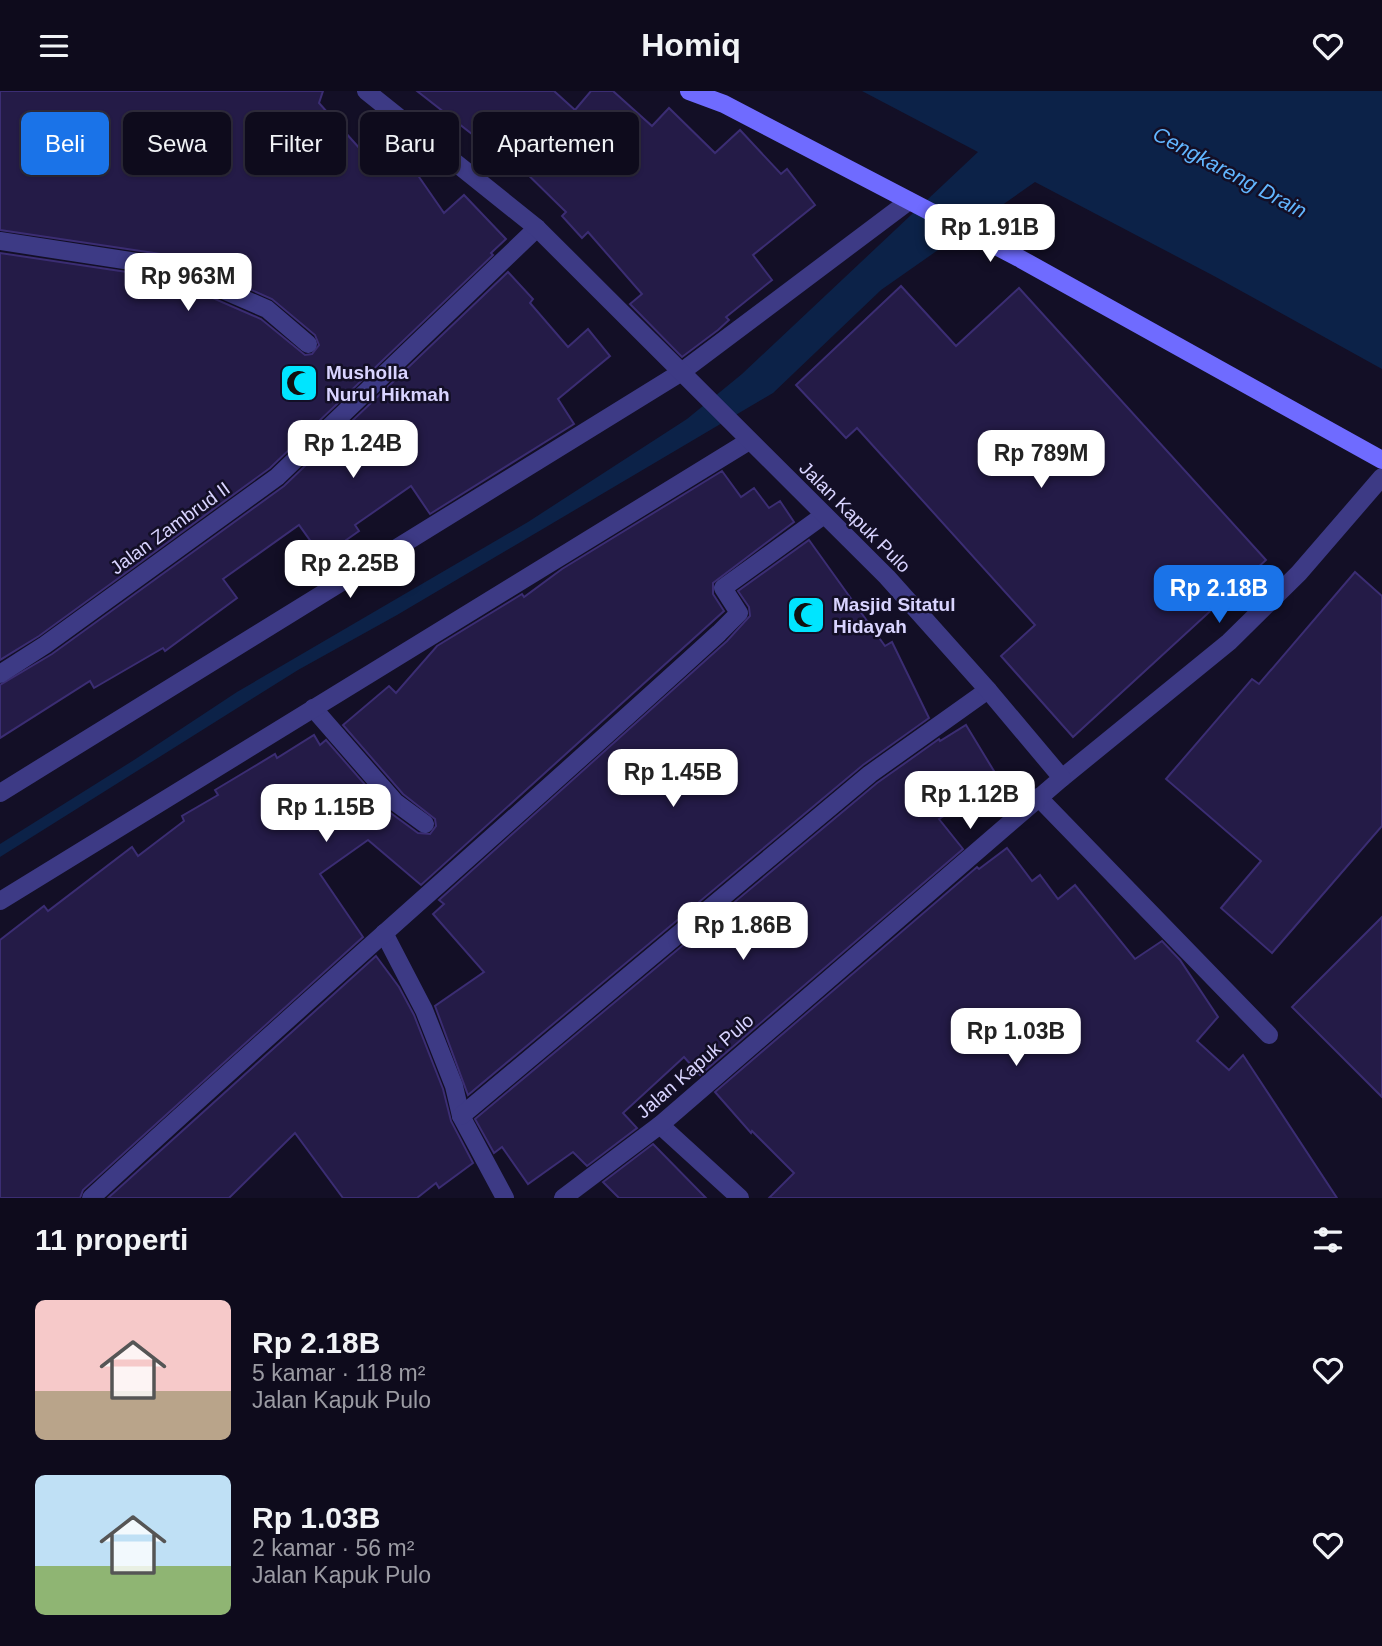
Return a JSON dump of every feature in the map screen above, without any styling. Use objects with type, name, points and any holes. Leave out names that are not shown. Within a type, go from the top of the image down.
[{"type":"main road","points":[[689,91],[724,104],[979,237],[1382,460]]},
{"type":"street","name":"Jalan Kapuk Pulo","points":[[366,91],[537,228],[887,577],[1062,778],[660,1125],[563,1198]]},
{"type":"street","points":[[0,793],[680,373],[913,202]]},
{"type":"street","name":"Jalan Zambrud II","points":[[0,674],[45,645],[277,477],[537,228]]},
{"type":"street","points":[[0,241],[170,267],[267,309],[308,344]]},
{"type":"street","points":[[0,901],[749,442]]},
{"type":"street","points":[[1062,778],[1229,642],[1299,573],[1382,477]]},
{"type":"street","points":[[91,1198],[540,796],[739,613],[723,588],[824,515]]},
{"type":"street","points":[[461,1117],[870,774],[988,690]]},
{"type":"street","points":[[313,708],[396,802],[425,824]]},
{"type":"street","points":[[1038,797],[1269,1035]]},
{"type":"street","points":[[384,933],[424,1010],[454,1087],[461,1117],[505,1198]]},
{"type":"street","points":[[660,1125],[740,1198]]},
{"type":"water","name":"Cengkareng Drain","points":[[862,91],[1382,91],[1382,369],[1214,276],[1035,182],[881,290],[773,393],[397,615],[298,670],[0,857],[0,844],[237,692],[528,522],[687,419],[742,374],[978,152]]},
{"type":"building","points":[[0,91],[323,91],[319,103],[327,112],[245,112],[245,175],[346,175],[346,133],[360,149],[360,175],[418,175],[444,213],[464,195],[506,239],[491,253],[493,255],[270,468],[39,636],[0,660],[0,253],[167,278],[261,319],[305,355],[312,354],[319,345],[315,335],[272,299],[174,256],[0,230]]},
{"type":"building","points":[[417,91],[554,91],[575,110],[591,91],[613,91],[636,112],[473,112],[473,135],[459,124],[459,112],[444,112]]},
{"type":"building","points":[[669,108],[715,153],[740,130],[781,174],[787,169],[815,205],[753,255],[772,280],[726,317],[729,320],[718,330],[682,357],[630,304],[642,294],[588,232],[582,238],[562,216],[566,212],[528,175],[639,175],[639,114],[652,126]]},
{"type":"building","points":[[508,272],[533,299],[530,303],[568,347],[588,329],[610,356],[558,399],[574,424],[430,514],[411,486],[355,525],[359,531],[322,557],[299,525],[223,579],[237,598],[165,651],[163,648],[94,688],[90,681],[0,738],[0,685],[52,654],[284,486]]},
{"type":"building","points":[[901,286],[956,346],[1019,288],[1266,560],[1073,737],[1001,656],[1035,625],[857,428],[846,438],[796,385]]},
{"type":"building","points":[[722,471],[741,497],[754,488],[769,508],[780,501],[794,522],[713,583],[713,594],[724,611],[421,885],[368,840],[320,874],[363,937],[83,1190],[80,1198],[0,1198],[0,940],[44,906],[48,911],[132,847],[138,856],[184,821],[182,816],[218,795],[215,790],[275,754],[277,758],[314,735],[320,745],[326,740],[388,811],[418,833],[430,834],[436,826],[435,819],[403,794],[343,725],[389,686],[396,693],[437,646],[522,594],[524,597],[562,569]]},
{"type":"building","points":[[809,540],[885,646],[892,642],[929,718],[863,765],[468,1095],[435,1006],[484,972],[433,914],[444,904],[439,900],[727,641],[750,616],[749,607],[738,591]]},
{"type":"building","points":[[1355,572],[1382,596],[1382,826],[1272,953],[1221,908],[1261,861],[1166,779],[1252,679],[1259,684]]},
{"type":"building","points":[[966,725],[1000,781],[939,819],[963,849],[700,1075],[684,1057],[623,1113],[637,1128],[587,1166],[573,1152],[528,1184],[502,1147],[494,1153],[475,1119],[877,783],[939,739],[940,741]]},
{"type":"building","points":[[1007,848],[1032,881],[1040,875],[1058,899],[1075,885],[1135,959],[1162,941],[1180,960],[1218,1017],[1197,1041],[1229,1070],[1243,1055],[1337,1198],[769,1198],[794,1173],[752,1131],[751,1133],[715,1092],[977,867],[979,869]]},
{"type":"building","points":[[1382,917],[1382,1097],[1292,1007]]},
{"type":"building","points":[[376,956],[399,987],[414,1015],[443,1089],[451,1121],[473,1163],[439,1188],[436,1183],[417,1198],[343,1198],[295,1133],[229,1198],[108,1198]]},
{"type":"building","points":[[653,1144],[706,1198],[619,1198],[603,1182]]},
{"type":"place","name":"Musholla Nurul Hikmah","points":[[299,383]]},
{"type":"place","name":"Masjid Sitatul Hidayah","points":[[806,615]]}]
